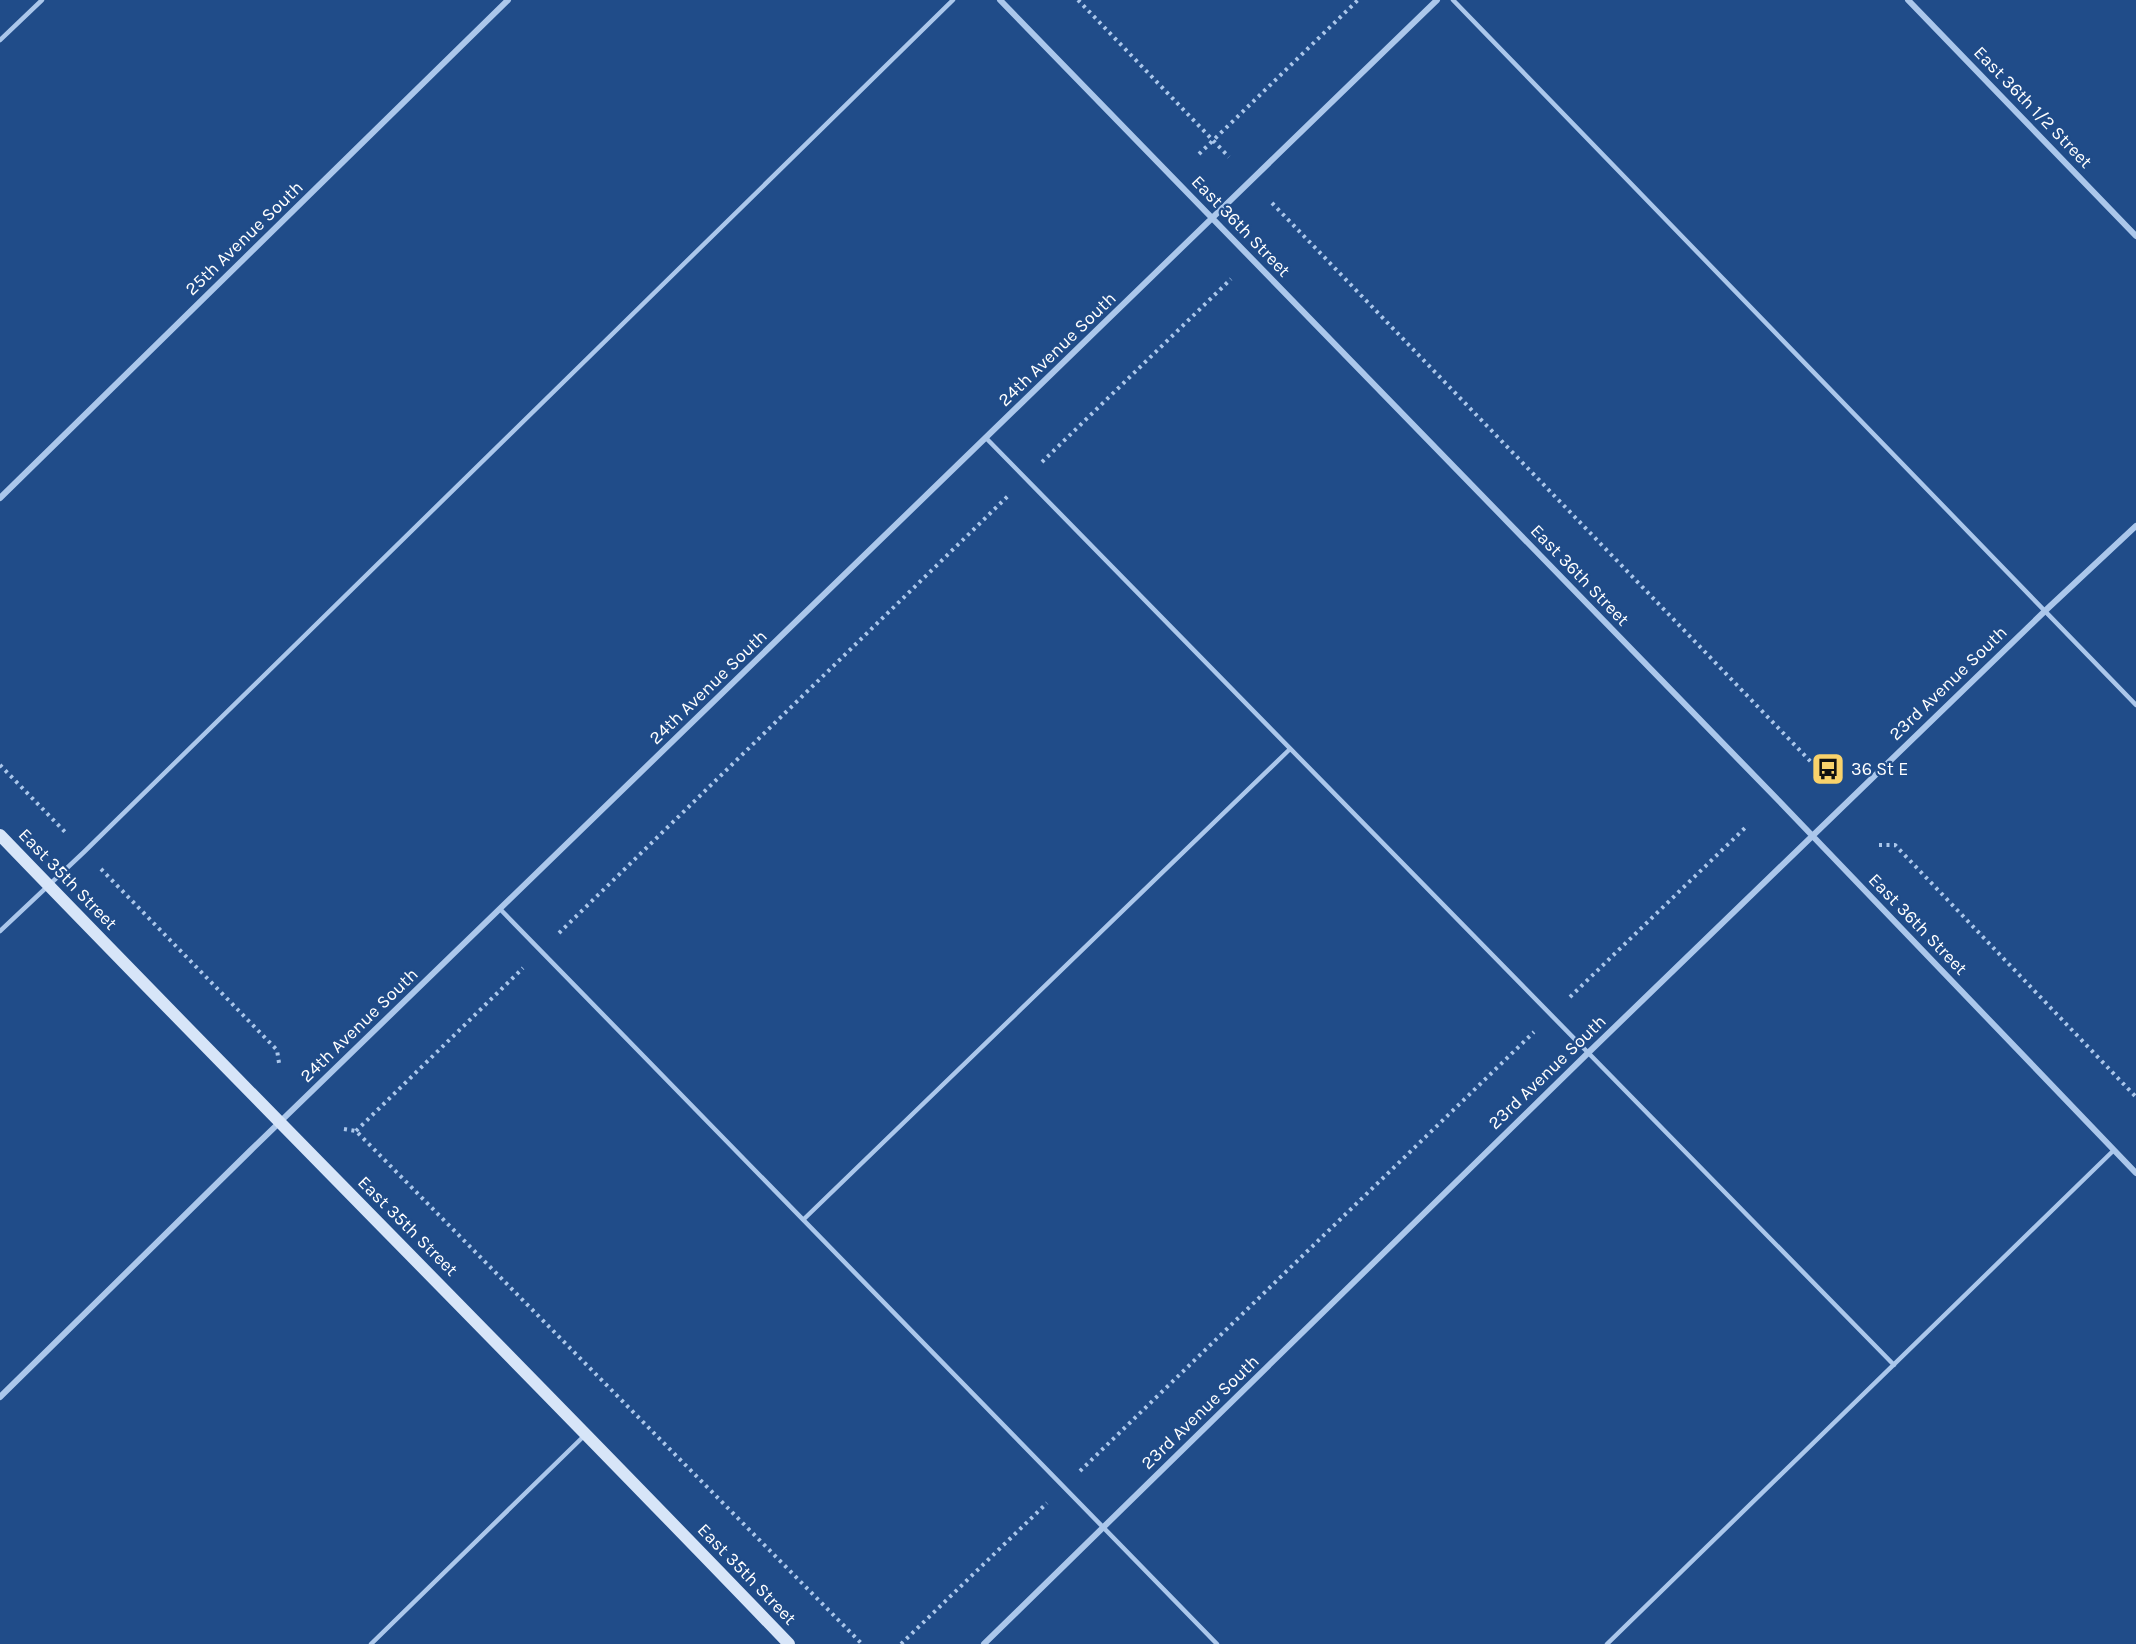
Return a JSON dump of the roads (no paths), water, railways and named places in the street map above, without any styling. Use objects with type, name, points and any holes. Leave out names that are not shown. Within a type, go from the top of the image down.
[{"type":"street","name":"25th Avenue South","points":[[0,498],[508,0]]},
{"type":"street","name":"East 36th Street","points":[[1000,0],[1812,835],[2136,1173]]},
{"type":"street","name":"24th Avenue South","points":[[0,1396],[279,1122],[987,439],[1437,0]]},
{"type":"street","name":"East 36th 1/2 Street","points":[[1908,0],[2136,236]]},
{"type":"street","name":"23rd Avenue South","points":[[984,1644],[1812,835],[2136,525]]},
{"type":"street","name":"East 35th Street","points":[[0,835],[279,1122],[587,1433],[789,1644]]},
{"type":"lane","points":[[0,40],[42,0]]},
{"type":"lane","points":[[0,931],[84,852],[953,0]]},
{"type":"lane","points":[[1453,0],[2136,705]]},
{"type":"lane","points":[[987,439],[1894,1365]]},
{"type":"lane","points":[[804,1219],[1290,749]]},
{"type":"lane","points":[[501,909],[1217,1644]]},
{"type":"lane","points":[[1606,1644],[2114,1150]]},
{"type":"lane","points":[[371,1644],[587,1433]]},
{"type":"place","name":"36 St E","points":[[1828,769]]}]
